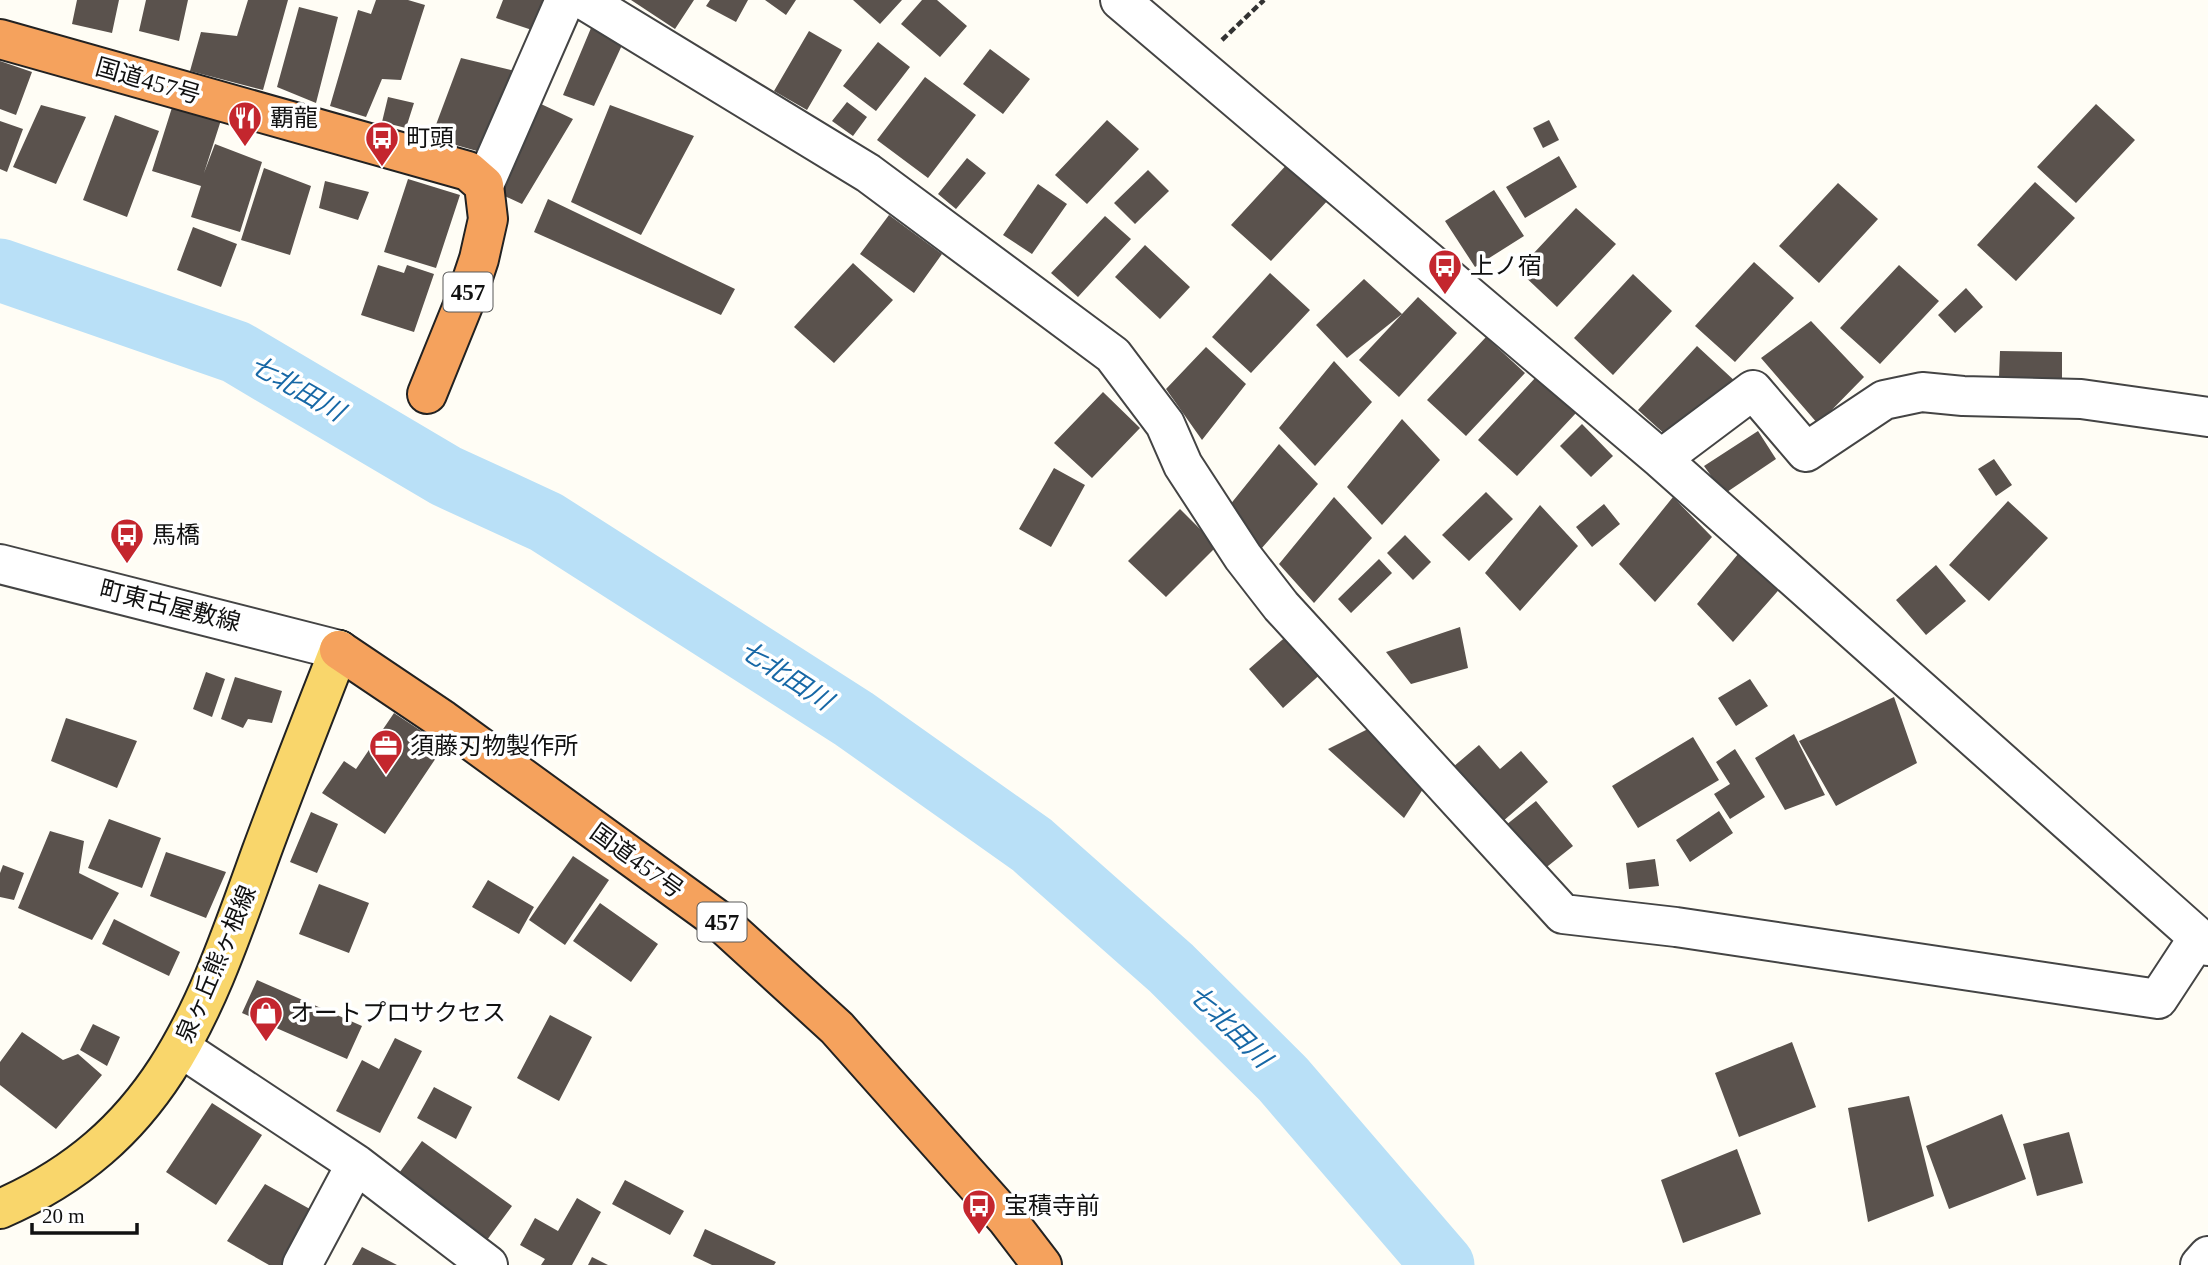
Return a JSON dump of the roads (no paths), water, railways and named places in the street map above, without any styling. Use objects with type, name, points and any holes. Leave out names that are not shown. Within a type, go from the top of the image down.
[{"type":"highway","name":"国道457号","points":[[0,39],[468,172],[484,185]]},
{"type":"highway","name":"457","points":[[427,394],[479,259],[488,219],[484,185]]},
{"type":"highway","name":"国道457号","points":[[340,650],[443,720],[721,922],[837,1028],[1006,1218],[1042,1265]]},
{"type":"main road","name":"泉ヶ丘熊ヶ根線","points":[[0,1209],[78,1166],[112,1138],[136,1112],[181,1048],[212,983],[340,650]]},
{"type":"street","points":[[484,185],[565,0]]},
{"type":"street","points":[[584,0],[867,173],[1113,355],[1165,424],[1183,465],[1243,557],[1281,606],[1563,914],[1676,927],[2158,999],[2203,942],[1661,460],[1120,0]]},
{"type":"street","points":[[1661,460],[1753,390],[1806,452],[1884,400],[1922,392],[1963,397],[2081,399],[2208,417]]},
{"type":"street","name":"町東古屋敷線","points":[[0,564],[340,650]]},
{"type":"street","points":[[181,1048],[356,1164],[488,1265]]},
{"type":"street","points":[[302,1265],[356,1164]]},
{"type":"street","points":[[2200,1265],[2208,1256]]},
{"type":"waterway","name":"七北田川","points":[[0,270],[236,352],[446,476],[546,522],[854,719],[1032,845],[1171,968],[1283,1079],[1443,1265]]},
{"type":"place","name":"覇龍","points":[[245,148]]},
{"type":"place","name":"町頭","points":[[382,168]]},
{"type":"place","name":"上ノ宿","points":[[1445,296]]},
{"type":"place","name":"馬橋","points":[[127,565]]},
{"type":"place","name":"須藤刃物製作所","points":[[386,776]]},
{"type":"place","name":"オートプロサクセス","points":[[266,1043]]},
{"type":"place","name":"宝積寺前","points":[[979,1236]]}]
